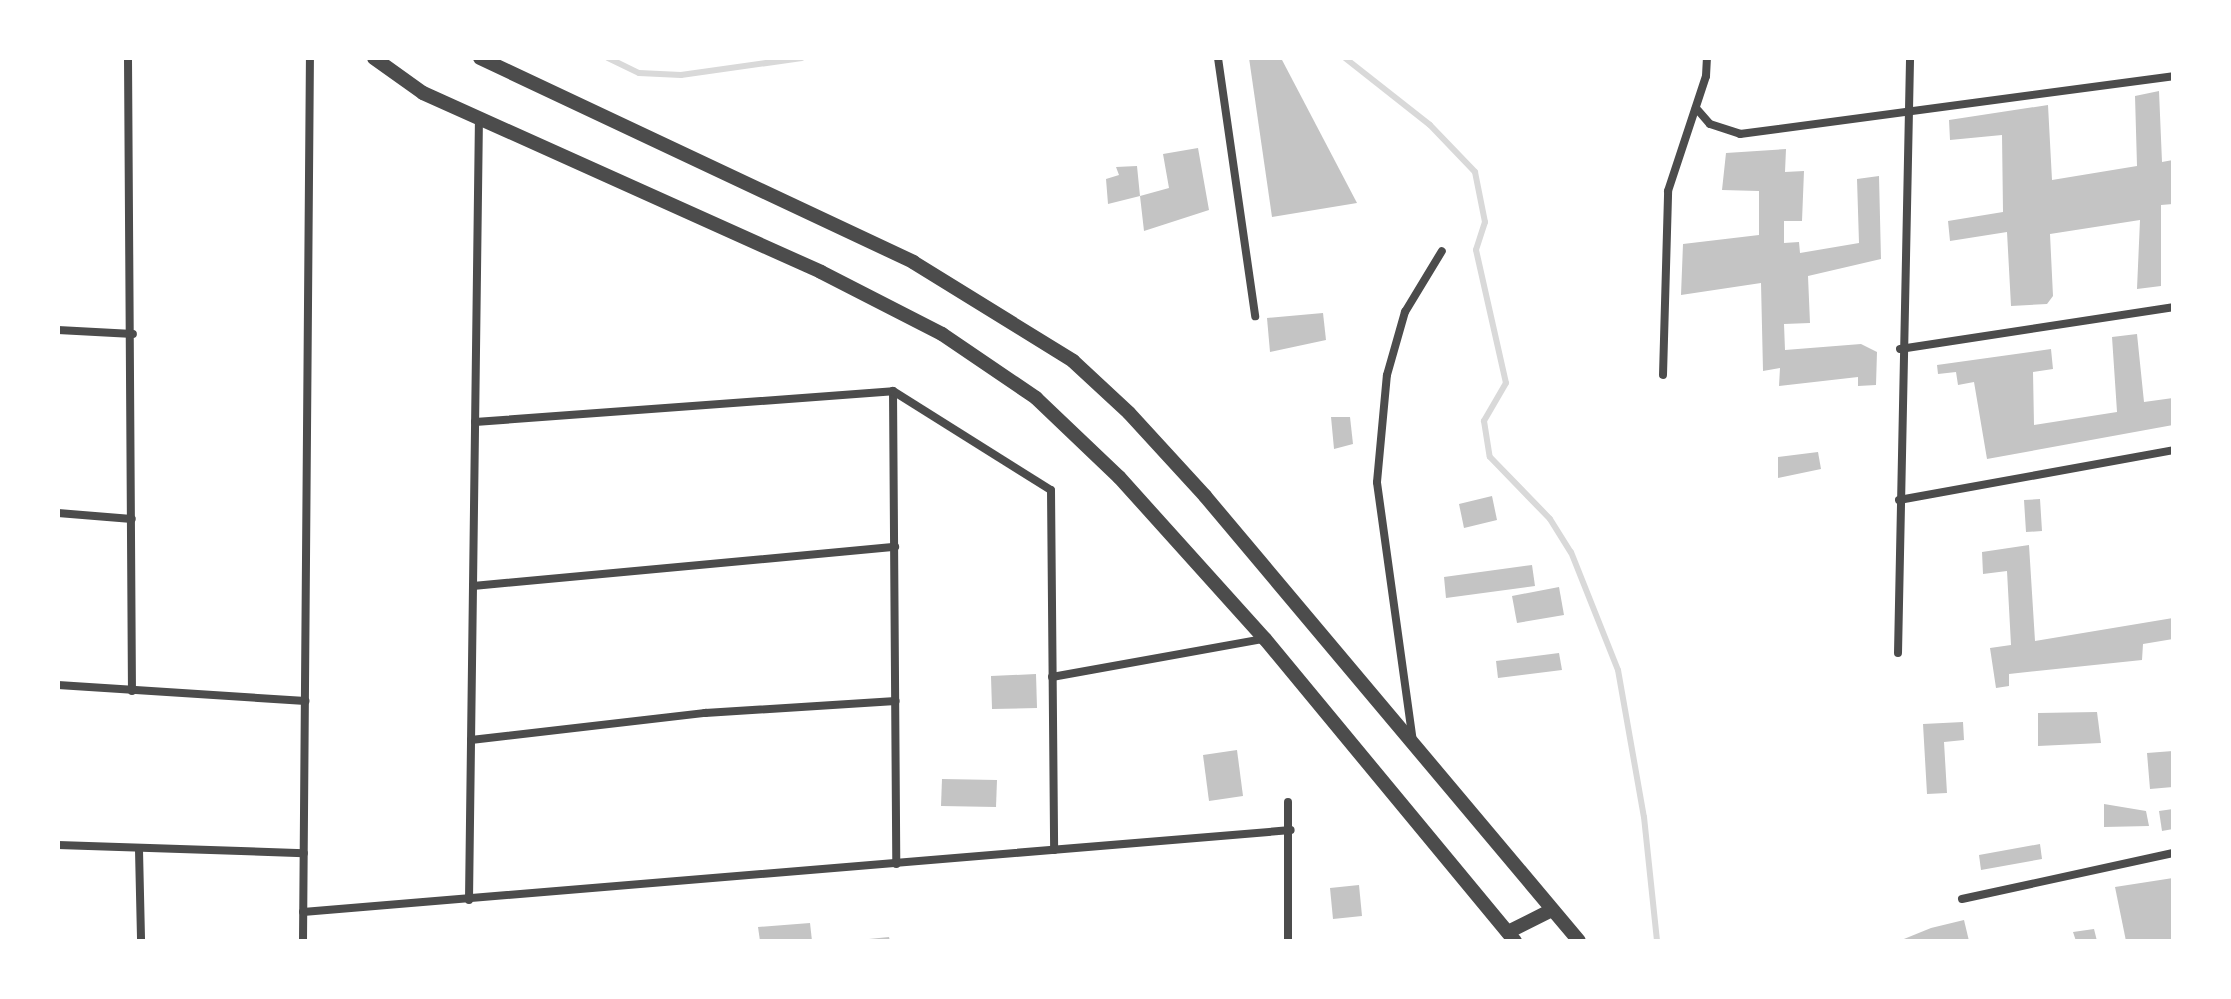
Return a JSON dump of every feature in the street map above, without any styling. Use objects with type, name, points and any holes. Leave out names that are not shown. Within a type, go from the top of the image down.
[{"type":"street","points":[[128,58],[133,334],[132,691]]},
{"type":"street","points":[[303,941],[310,58]]},
{"type":"street","points":[[374,58],[406,84],[821,272],[977,356],[1069,427],[1265,639],[1512,936],[1552,910]]},
{"type":"street","points":[[480,58],[913,262],[1073,361],[1129,413],[1205,496],[1579,941]]},
{"type":"street","points":[[1218,58],[1255,316]]},
{"type":"street","points":[[1663,375],[1668,191],[1696,108],[1707,58]]},
{"type":"street","points":[[1898,653],[1900,349],[1910,58]]},
{"type":"street","points":[[1696,108],[1710,124],[1740,134],[1910,107],[2173,76]]},
{"type":"street","points":[[469,900],[479,119]]},
{"type":"street","points":[[1413,742],[1377,482],[1387,375],[1405,312],[1442,251]]},
{"type":"street","points":[[1900,349],[2173,307]]},
{"type":"street","points":[[58,330],[133,334]]},
{"type":"street","points":[[475,422],[893,391],[1051,490],[1054,850]]},
{"type":"street","points":[[893,391],[896,864]]},
{"type":"street","points":[[1899,500],[2173,450]]},
{"type":"street","points":[[58,513],[132,519]]},
{"type":"street","points":[[473,586],[895,547]]},
{"type":"street","points":[[1052,677],[1265,639]]},
{"type":"street","points":[[58,685],[305,701]]},
{"type":"street","points":[[471,740],[705,713],[896,701]]},
{"type":"street","points":[[1288,802],[1291,830],[1288,941]]},
{"type":"street","points":[[303,912],[1291,830]]},
{"type":"street","points":[[58,845],[304,853]]},
{"type":"street","points":[[139,850],[141,941]]},
{"type":"street","points":[[1962,899],[2173,853]]},
{"type":"building","points":[[1249,58],[1281,58],[1357,203],[1272,217]]},
{"type":"building","points":[[2159,91],[2162,162],[2173,160],[2173,204],[2161,205],[2161,286],[2137,289],[2140,220],[2050,234],[2053,296],[2047,304],[2011,306],[2007,232],[1950,241],[1948,221],[2003,212],[2002,135],[1950,140],[1949,120],[2048,105],[2052,180],[2137,166],[2135,96]]},
{"type":"building","points":[[1198,148],[1209,210],[1144,231],[1140,196],[1169,188],[1163,154]]},
{"type":"building","points":[[1786,149],[1785,172],[1804,171],[1802,221],[1784,221],[1784,243],[1799,242],[1800,253],[1859,243],[1857,179],[1879,176],[1881,259],[1808,276],[1810,323],[1784,324],[1785,350],[1861,344],[1877,352],[1876,385],[1858,386],[1858,377],[1779,386],[1780,368],[1763,371],[1761,283],[1681,295],[1683,244],[1759,235],[1759,191],[1722,190],[1726,153]]},
{"type":"building","points":[[1137,166],[1140,196],[1108,204],[1106,179],[1119,175],[1116,167]]},
{"type":"building","points":[[1323,313],[1326,340],[1270,352],[1267,318]]},
{"type":"building","points":[[2137,334],[2144,402],[2173,398],[2173,425],[1987,459],[1974,382],[1958,385],[1956,372],[1938,374],[1937,365],[2051,349],[2053,369],[2033,372],[2034,425],[2117,412],[2112,337]]},
{"type":"building","points":[[1331,417],[1350,417],[1353,444],[1334,449]]},
{"type":"building","points":[[1818,452],[1821,469],[1778,478],[1778,457]]},
{"type":"building","points":[[1492,496],[1497,520],[1464,528],[1459,504]]},
{"type":"building","points":[[2040,499],[2042,531],[2026,532],[2024,500]]},
{"type":"building","points":[[2029,545],[2035,641],[2173,618],[2173,639],[2143,644],[2142,660],[2009,674],[2009,686],[1996,688],[1990,648],[2011,645],[2007,571],[1983,574],[1982,552]]},
{"type":"building","points":[[1532,565],[1535,586],[1446,598],[1444,577]]},
{"type":"building","points":[[1559,587],[1564,615],[1517,623],[1512,596]]},
{"type":"building","points":[[1559,653],[1562,670],[1498,678],[1496,661]]},
{"type":"building","points":[[1036,674],[1037,708],[992,709],[991,676]]},
{"type":"building","points":[[2097,712],[2101,743],[2038,746],[2038,713]]},
{"type":"building","points":[[1963,722],[1964,740],[1944,742],[1947,793],[1927,794],[1923,724]]},
{"type":"building","points":[[1237,750],[1243,796],[1209,801],[1203,755]]},
{"type":"building","points":[[2173,751],[2173,787],[2150,789],[2147,753]]},
{"type":"building","points":[[942,779],[997,780],[996,807],[941,806]]},
{"type":"building","points":[[2104,804],[2146,811],[2149,826],[2104,827]]},
{"type":"building","points":[[2173,809],[2173,829],[2162,831],[2159,811]]},
{"type":"building","points":[[2040,844],[2042,859],[1981,870],[1979,855]]},
{"type":"building","points":[[2173,878],[2173,941],[2126,941],[2115,887]]},
{"type":"building","points":[[1359,885],[1362,916],[1333,919],[1330,888]]},
{"type":"building","points":[[1964,920],[1969,941],[1899,941],[1931,928]]},
{"type":"building","points":[[810,923],[812,941],[760,941],[758,927]]},
{"type":"building","points":[[2094,929],[2097,941],[2076,941],[2073,932]]},
{"type":"building","points":[[889,937],[890,941],[869,941],[869,939]]},
{"type":"waterway","points":[[608,58],[639,73],[681,75],[802,58]]},
{"type":"waterway","points":[[1345,58],[1430,125],[1475,172],[1485,222],[1476,250],[1506,383],[1484,421],[1490,457],[1550,519],[1571,552],[1618,670],[1644,817],[1657,941]]}]
